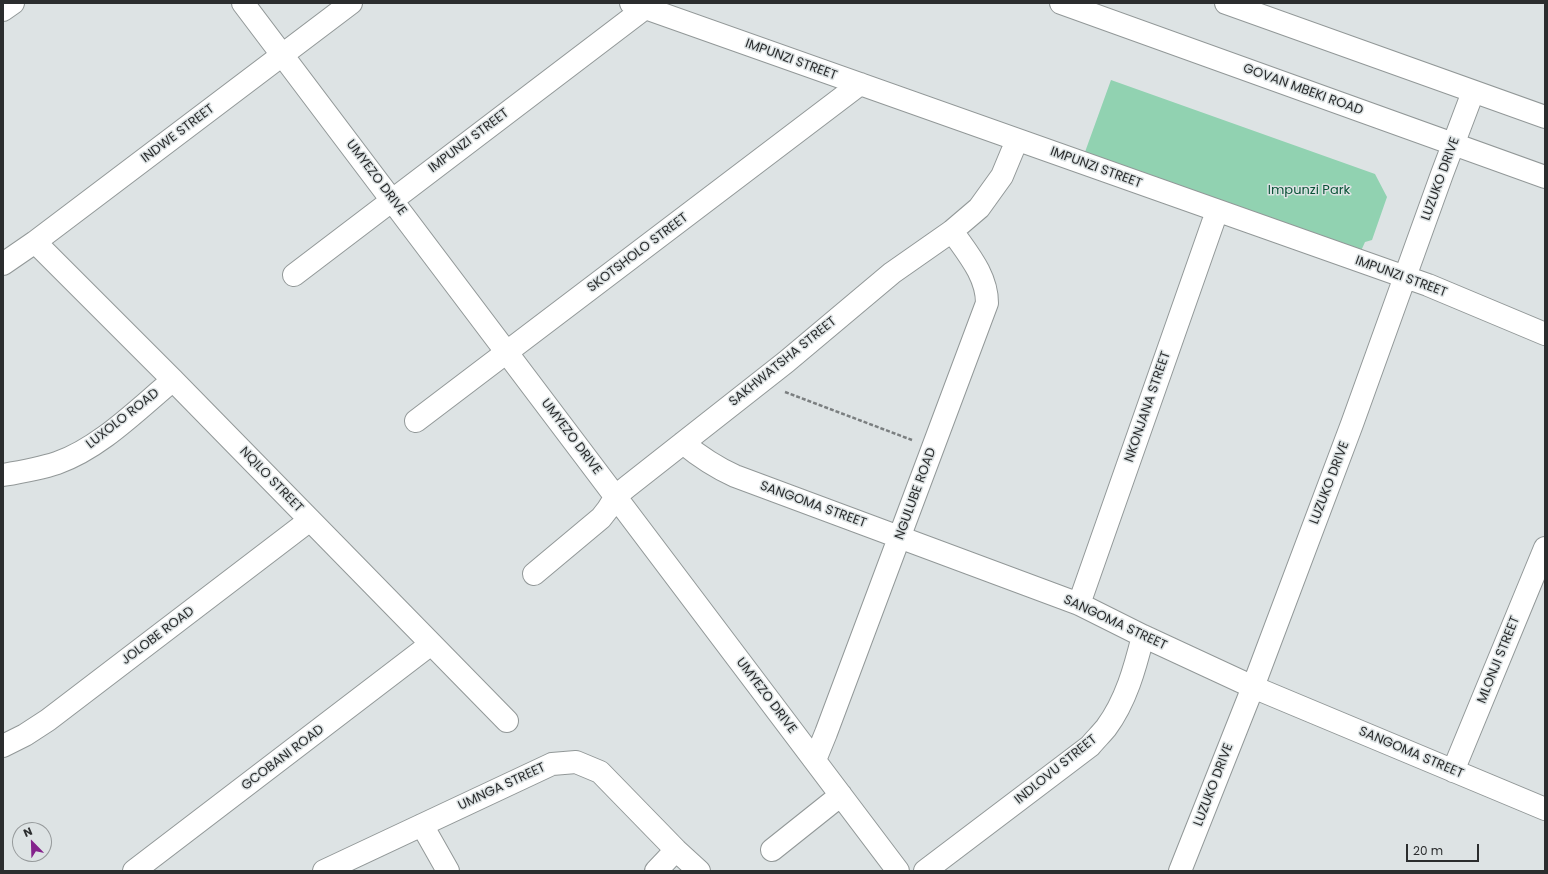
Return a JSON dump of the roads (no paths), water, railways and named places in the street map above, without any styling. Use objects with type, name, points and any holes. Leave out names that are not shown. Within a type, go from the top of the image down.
[{"type":"street","points":[[3,10],[13,3]]},
{"type":"street","name":"UMYEZO DRIVE","points":[[243,3],[898,871]]},
{"type":"street","name":"INDWE STREET","points":[[3,264],[35,242],[351,3]]},
{"type":"street","name":"GOVAN MBEKI ROAD","points":[[1061,3],[1545,177]]},
{"type":"street","points":[[1226,3],[1545,117]]},
{"type":"street","name":"IMPUNZI STREET","points":[[294,274],[392,200],[638,5],[1428,285],[1545,334]]},
{"type":"street","name":"SKOTSHOLO STREET","points":[[416,421],[860,84]]},
{"type":"street","name":"LUZUKO DRIVE","points":[[1180,871],[1253,687],[1473,92]]},
{"type":"street","name":"SAKHWATSHA STREET","points":[[534,574],[601,518],[616,496],[759,383],[892,273],[952,232],[979,208],[1002,176],[1017,140]]},
{"type":"street","name":"NKONJANA STREET","points":[[1079,604],[1218,211]]},
{"type":"street","name":"NGULUBE ROAD","points":[[815,760],[900,538],[987,303],[985,283],[952,232]]},
{"type":"street","name":"NQILO STREET","points":[[35,242],[173,380],[506,721]]},
{"type":"street","name":"LUXOLO ROAD","points":[[3,475],[57,463],[80,452],[109,433],[173,380]]},
{"type":"street","name":"SANGOMA STREET","points":[[683,443],[715,467],[735,476],[1079,604],[1143,636],[1253,687],[1545,809]]},
{"type":"street","name":"JOLOBE ROAD","points":[[3,746],[25,736],[48,720],[310,520]]},
{"type":"street","name":"MLONJI STREET","points":[[1453,771],[1545,548]]},
{"type":"street","name":"INDLOVU STREET","points":[[924,871],[1090,746],[1106,728],[1119,707],[1136,666],[1143,636]]},
{"type":"street","name":"GCOBANI ROAD","points":[[134,871],[431,644]]},
{"type":"street","name":"UMNGA STREET","points":[[324,871],[552,764],[576,762],[600,772],[676,850],[699,871]]},
{"type":"street","points":[[772,850],[841,795]]},
{"type":"street","points":[[422,825],[448,871]]},
{"type":"street","points":[[656,871],[676,850]]},
{"type":"park label","name":"Impunzi Park","points":[[1309,191]]}]
